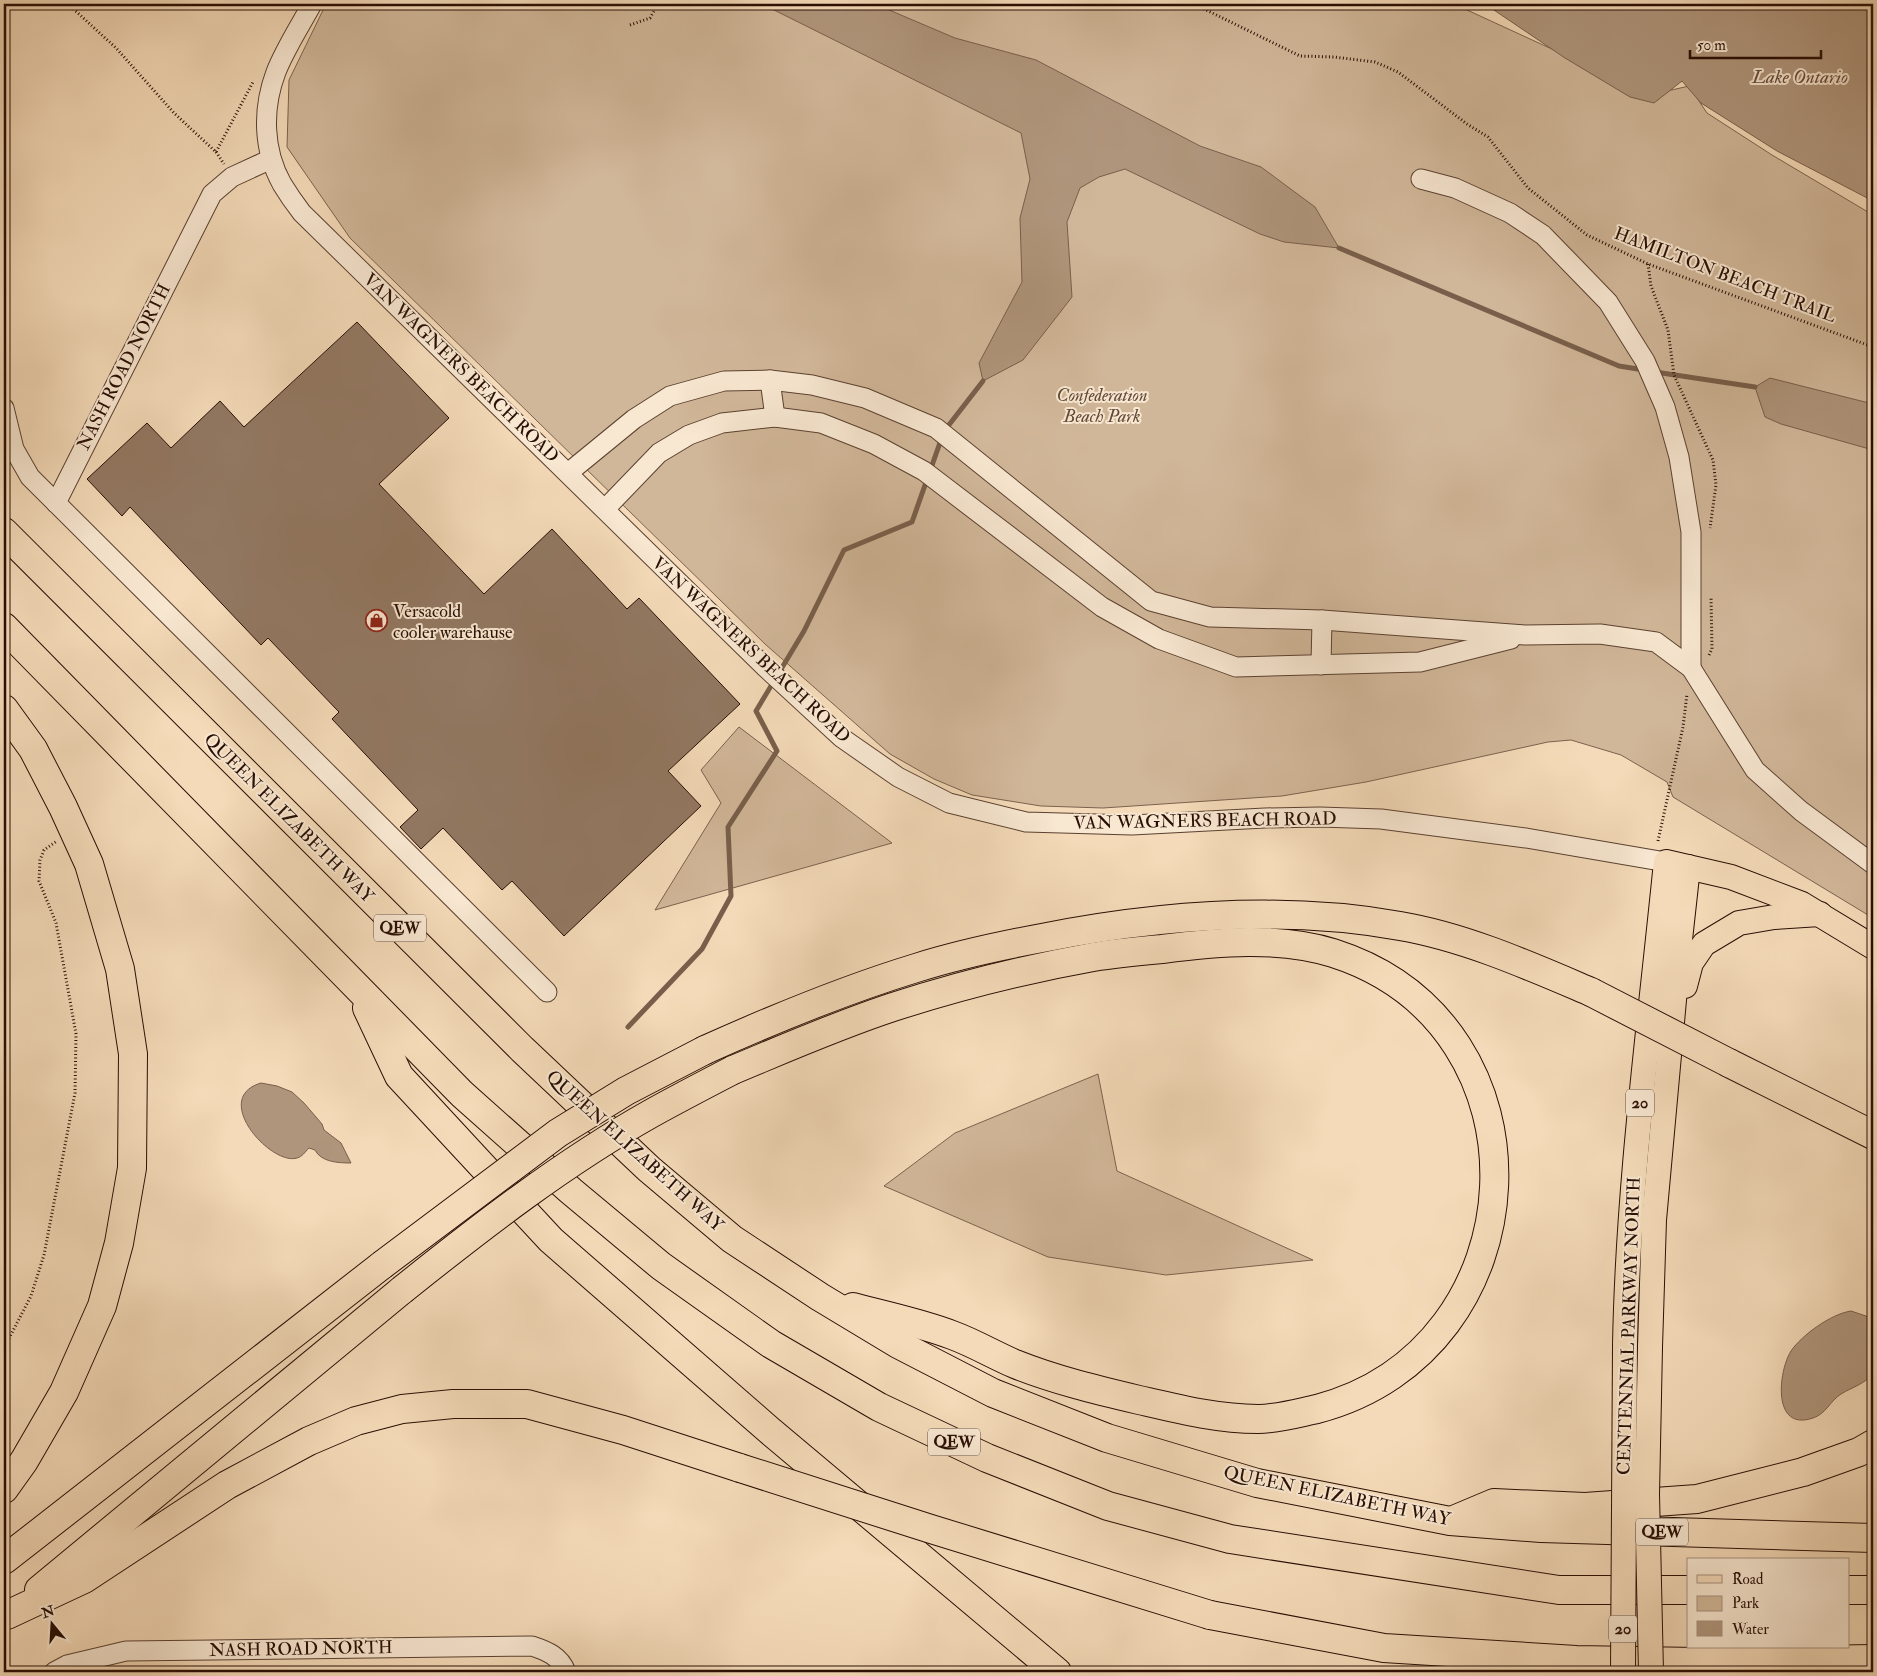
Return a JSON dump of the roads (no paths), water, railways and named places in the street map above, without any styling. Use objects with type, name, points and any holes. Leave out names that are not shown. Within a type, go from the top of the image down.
[{"type":"highway","name":"QUEEN ELIZABETH WAY","points":[[4,532],[522,1049],[642,1163],[732,1239],[820,1297],[898,1344],[993,1392],[1107,1438],[1257,1483],[1450,1521],[1542,1528],[1873,1538]]},
{"type":"highway","name":"QEW","points":[[4,627],[462,1094],[571,1191],[661,1266],[771,1344],[879,1406],[988,1458],[1108,1506],[1230,1539],[1559,1590],[1687,1590]]},
{"type":"highway","points":[[4,708],[33,749],[89,864],[120,968],[133,1054],[132,1168],[120,1243],[102,1306],[64,1392],[24,1461],[4,1489]]},
{"type":"highway","points":[[4,1560],[382,1265],[558,1133],[626,1091],[705,1050],[775,1018],[916,968],[988,948],[1094,928],[1185,917],[1262,915],[1333,917],[1401,926],[1444,937],[1520,962],[1592,992],[1873,1135]]},
{"type":"highway","points":[[6,1617],[402,1290],[490,1220],[574,1161],[652,1113],[733,1070],[891,1008],[988,980],[1094,957],[1189,945],[1257,942],[1295,945],[1331,952],[1359,964],[1394,981],[1425,1007],[1448,1032],[1467,1061],[1484,1104],[1494,1146],[1494,1187],[1492,1216],[1477,1268],[1455,1311],[1432,1340],[1407,1362],[1374,1386],[1337,1403],[1299,1413],[1260,1419],[1206,1414],[1086,1387],[1016,1364],[951,1334],[820,1297]]},
{"type":"highway","points":[[358,988],[399,1076],[551,1240],[769,1430],[1057,1672]]},
{"type":"highway","points":[[6,1617],[84,1579],[227,1485],[309,1441],[356,1421],[402,1409],[453,1404],[527,1404],[623,1430],[931,1530],[1210,1615],[1384,1648],[1576,1660],[1697,1662],[1873,1659]]},
{"type":"highway","points":[[1450,1521],[1494,1503],[1585,1507],[1697,1499],[1803,1472],[1859,1452],[1873,1444]]},
{"type":"highway","points":[[1850,1590],[1873,1590]]},
{"type":"highway","points":[[1669,1672],[1697,1662]]},
{"type":"main road","points":[[1677,864],[1731,878],[1802,904],[1873,947]]},
{"type":"main road","name":"CENTENNIAL PARKWAY NORTH","points":[[1651,1672],[1647,1494],[1654,1220],[1677,967],[1677,864]]},
{"type":"main road","name":"CENTENNIAL PARKWAY NORTH","points":[[1623,1672],[1625,1344],[1632,1192],[1640,1098],[1652,1002],[1677,864]]},
{"type":"main road","points":[[1674,1010],[1683,994],[1690,963],[1704,944],[1739,923],[1774,917],[1820,914]]},
{"type":"street","name":"VAN WAGNERS BEACH ROAD","points":[[312,4],[276,72],[268,101],[266,134],[271,159],[282,185],[302,213],[765,667],[842,738],[898,777],[949,803],[1026,822],[1132,825],[1265,818],[1381,819],[1526,838],[1677,864]]},
{"type":"street","name":"NASH ROAD NORTH","points":[[56,503],[212,194],[232,177],[271,159]]},
{"type":"street","points":[[1421,179],[1455,188],[1510,213],[1543,235],[1608,302],[1645,361],[1665,407],[1679,457],[1691,532],[1691,668]]},
{"type":"street","points":[[770,380],[775,417]]},
{"type":"street","points":[[568,473],[634,419],[670,396],[724,381],[770,380],[812,385],[865,398],[936,428],[1151,601],[1210,617],[1322,620],[1525,635],[1600,634],[1656,642],[1691,668],[1755,770],[1801,810],[1873,864]]},
{"type":"street","points":[[4,408],[14,449],[30,477],[547,992]]},
{"type":"street","points":[[605,509],[659,452],[690,434],[722,423],[775,417],[821,423],[874,444],[924,471],[1102,606],[1159,639],[1236,667],[1420,662],[1525,635]]},
{"type":"street","points":[[1321,665],[1322,620]]},
{"type":"street","name":"NASH ROAD NORTH","points":[[54,1672],[67,1665],[126,1651],[532,1646],[550,1651],[566,1672]]},
{"type":"water","points":[[762,4],[875,4],[955,38],[1036,60],[1200,146],[1261,167],[1315,207],[1339,248],[1284,242],[1260,234],[1125,169],[1099,177],[1080,188],[1067,222],[1072,297],[1023,360],[983,381],[979,363],[1022,282],[1020,218],[1030,179],[1021,133]]},
{"type":"water","name":"Lake Ontario","points":[[1485,4],[1873,4],[1873,201],[1777,151],[1701,103],[1682,81],[1654,103],[1630,97],[1565,58]]},
{"type":"water","points":[[1770,378],[1873,404],[1873,450],[1781,424],[1765,417],[1755,387]]},
{"type":"water","points":[[4,980],[8,992],[9,1129],[4,1148]]},
{"type":"water","points":[[261,1083],[277,1086],[292,1092],[322,1124],[324,1130],[341,1143],[351,1163],[335,1162],[326,1159],[321,1157],[315,1150],[309,1148],[297,1158],[286,1158],[273,1152],[261,1142],[250,1129],[243,1115],[241,1102],[247,1091]]},
{"type":"water","points":[[1851,1311],[1866,1316],[1873,1323],[1873,1374],[1862,1383],[1837,1397],[1817,1416],[1800,1420],[1790,1416],[1782,1398],[1781,1385],[1783,1372],[1791,1351],[1802,1338],[1818,1326],[1835,1316]]},
{"type":"waterway","points":[[1339,248],[1619,366],[1644,370]]},
{"type":"waterway","points":[[1655,372],[1755,387]]},
{"type":"waterway","points":[[945,430],[983,381]]},
{"type":"waterway","points":[[628,1027],[702,949],[731,896],[728,827],[777,751],[756,711],[804,631],[844,550],[912,522],[942,437]]},
{"type":"place","name":"Versacold cooler warehause","points":[[377,621]]},
{"type":"park label","name":"Confederation Beach Park","points":[[1102,405]]}]
